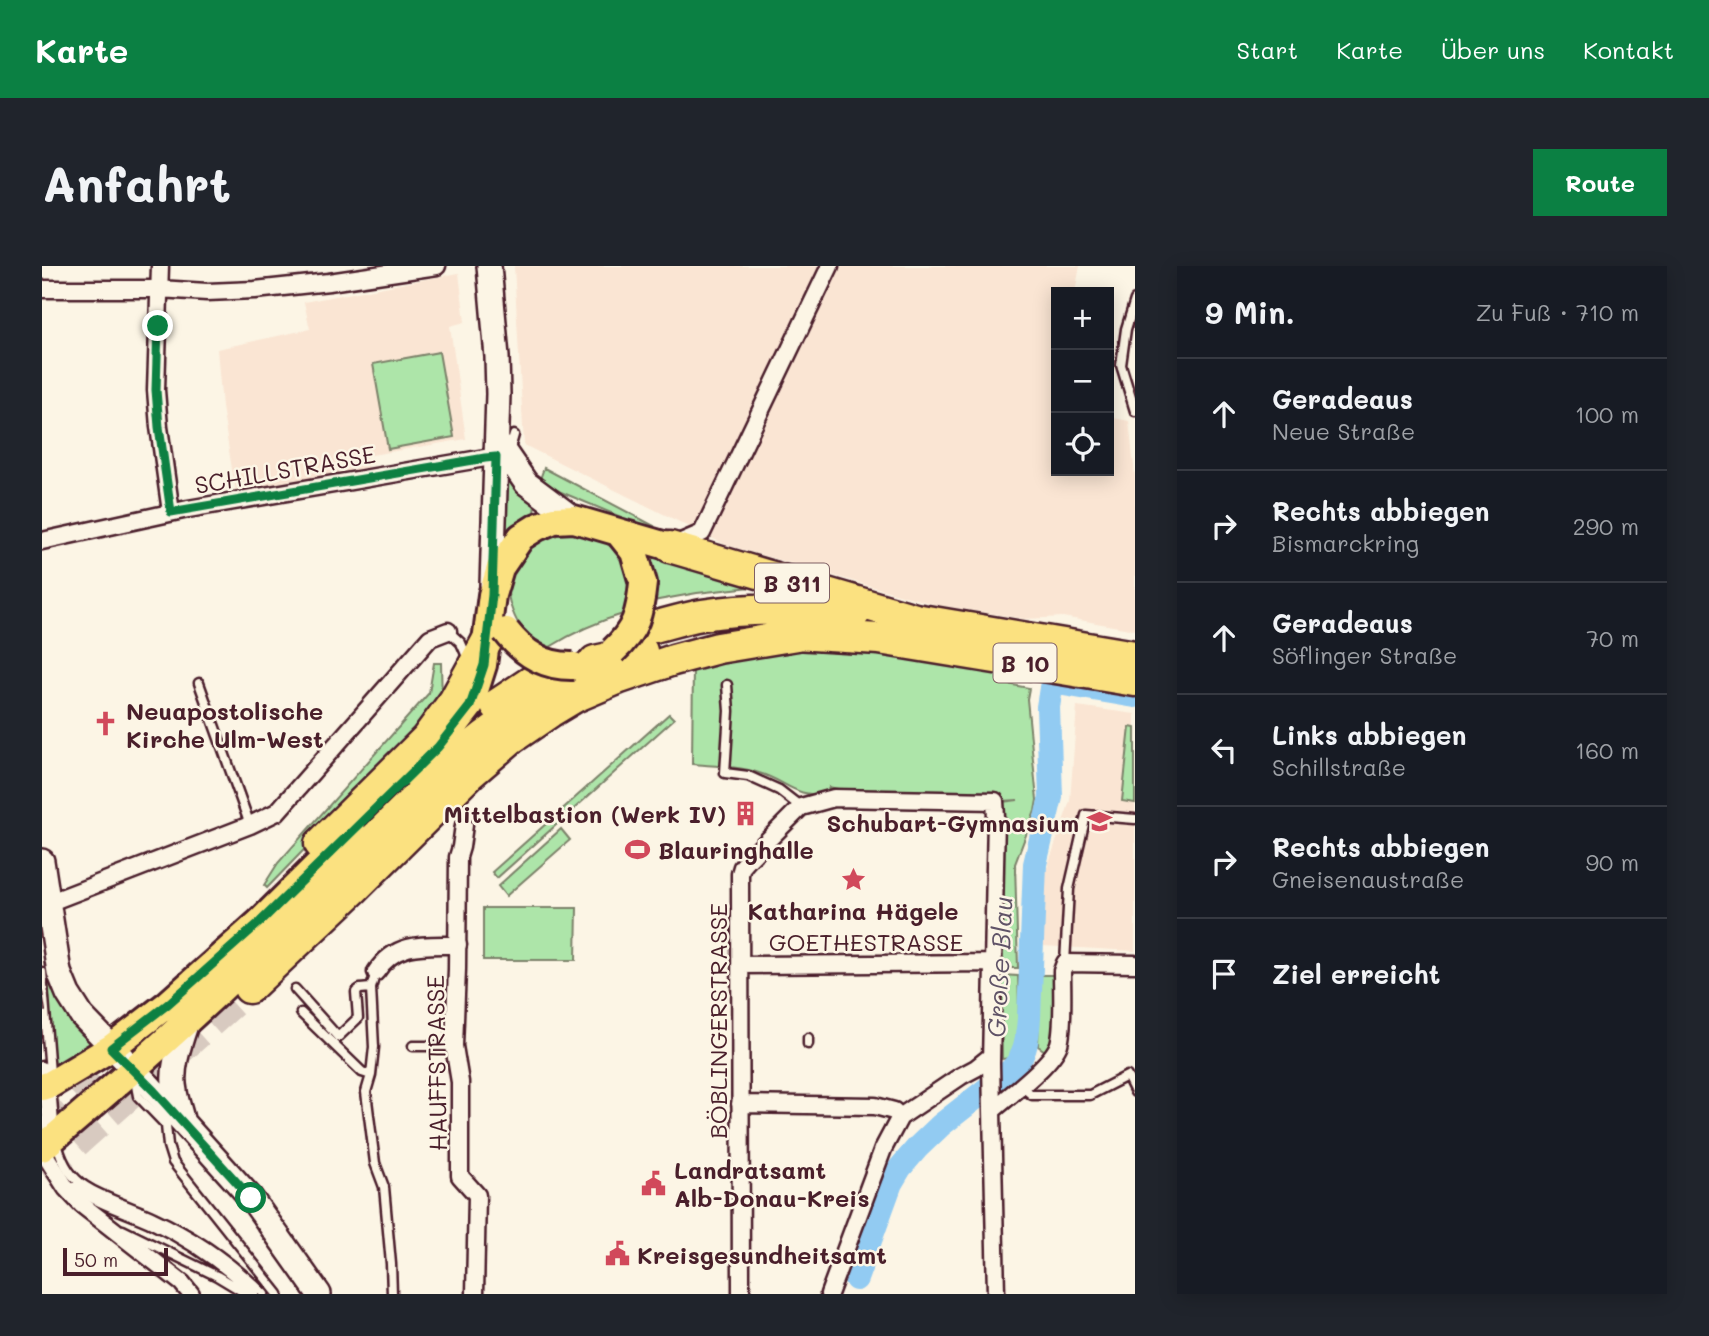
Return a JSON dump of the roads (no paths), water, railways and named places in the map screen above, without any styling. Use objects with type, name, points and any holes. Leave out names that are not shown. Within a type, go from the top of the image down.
[{"type":"highway","name":"B 311","points":[[670,547],[915,618]]},
{"type":"highway","name":"B 10","points":[[654,627],[702,615],[743,611],[817,611],[915,618],[1135,656]]},
{"type":"highway","name":"B 311","points":[[594,659],[729,635],[797,635]]},
{"type":"highway","name":"B 10","points":[[249,988],[469,775],[512,738],[575,697],[620,678],[718,648],[797,635],[879,639],[1135,681]]},
{"type":"highway","points":[[320,844],[426,738],[454,701],[471,669],[497,636]]},
{"type":"highway","points":[[496,705],[538,677]]},
{"type":"main road","name":"B 311","points":[[492,595],[499,568],[520,537],[554,520],[574,519],[670,547]]},
{"type":"main road","points":[[497,636],[517,644],[542,662],[555,665],[594,659],[630,634],[640,610],[643,583],[634,552],[619,533]]},
{"type":"main road","points":[[45,1081],[111,1048],[168,1004],[231,949],[438,747],[470,706],[497,636],[492,595]]},
{"type":"main road","name":"B 311","points":[[47,1144],[134,1070],[232,978],[448,764],[503,719],[594,659]]},
{"type":"street","points":[[160,266],[156,390],[171,512]]},
{"type":"street","points":[[42,289],[159,289],[207,292],[255,290],[329,282],[393,269],[437,266]]},
{"type":"street","points":[[489,266],[505,450],[492,595]]},
{"type":"street","points":[[670,547],[702,533],[830,266]]},
{"type":"street","points":[[505,450],[526,483],[574,519]]},
{"type":"street","name":"SCHILLSTRASSE","points":[[42,541],[171,512],[485,458],[505,450]]},
{"type":"street","points":[[702,533],[718,561]]},
{"type":"street","points":[[45,903],[250,825],[277,812],[430,638],[448,631]]},
{"type":"street","points":[[801,807],[834,798],[995,801],[991,1060],[996,1294]]},
{"type":"street","name":"BÖBLINGERSTRASSE","points":[[741,1294],[740,874],[748,860],[801,807]]},
{"type":"street","name":"HAUFFSTRASSE","points":[[464,825],[458,858],[454,1046],[460,1082],[460,1176],[477,1195],[475,1294]]},
{"type":"street","points":[[42,862],[45,903],[62,981],[82,1016],[251,1198],[319,1294]]},
{"type":"street","points":[[376,972],[390,956],[409,947],[457,945]]},
{"type":"street","name":"GOETHESTRASSE","points":[[740,965],[993,963]]},
{"type":"street","points":[[993,1106],[1044,1065],[1059,1045],[1062,971],[1065,963],[1135,964]]},
{"type":"street","points":[[184,1125],[174,1089],[174,1075],[179,1044],[188,1019]]},
{"type":"street","points":[[829,1294],[883,1149],[900,1117],[961,1076],[991,1060]]},
{"type":"street","points":[[740,1104],[875,1106],[894,1111],[900,1117]]},
{"type":"street","points":[[47,1144],[65,1179],[66,1188],[82,1205],[182,1283],[191,1294]]},
{"type":"lane","points":[[1135,300],[1126,329],[1121,365],[1135,411]]},
{"type":"lane","points":[[448,631],[461,643],[471,669]]},
{"type":"lane","points":[[199,682],[250,825]]},
{"type":"lane","points":[[727,685],[729,711],[725,773],[748,776],[779,790],[801,807]]},
{"type":"lane","points":[[1065,963],[1069,889],[1086,815],[1135,819]]},
{"type":"lane","points":[[42,972],[47,1144],[58,1152],[77,1181],[90,1190],[156,1217],[185,1233],[220,1255],[264,1294]]},
{"type":"lane","points":[[376,972],[371,988],[374,1047],[366,1092],[375,1163],[384,1187],[392,1294]]},
{"type":"lane","points":[[295,989],[338,1037],[358,1018],[353,992],[371,988]]},
{"type":"lane","points":[[301,1013],[362,1072],[371,1075]]},
{"type":"lane","points":[[413,1046],[454,1046]]},
{"type":"lane","points":[[134,1070],[138,1096],[166,1125],[173,1161],[278,1294]]},
{"type":"lane","points":[[1021,1086],[1032,1095],[1090,1095],[1127,1076],[1135,1091]]},
{"type":"lane","points":[[65,1179],[90,1197],[188,1244],[218,1263],[254,1294]]},
{"type":"lane","points":[[98,1218],[218,1276],[247,1294]]},
{"type":"waterway","name":"Große Blau","points":[[856,1279],[891,1183],[900,1168],[941,1125],[1010,1071],[1020,1059],[1025,1047],[1029,1018],[1035,864],[1051,797],[1048,707],[1052,682],[1135,696]]},
{"type":"tunnel","points":[[450,748],[496,705]]},
{"type":"tunnel","points":[[42,1173],[249,988]]},
{"type":"tunnel","points":[[45,1130],[171,1014]]},
{"type":"tram line","points":[[42,991],[45,1011]]},
{"type":"place","name":"Neuapostolische Kirche Ulm-West","points":[[106,724]]},
{"type":"place","name":"Mittelbastion (Werk IV)","points":[[746,813]]},
{"type":"place","name":"Schubart-Gymnasium","points":[[1099,822]]},
{"type":"place","name":"Blauringhalle","points":[[638,849]]},
{"type":"place","name":"Katharina Hägele","points":[[853,879]]},
{"type":"place","name":"Landratsamt Alb-Donau-Kreis","points":[[654,1183]]},
{"type":"place","name":"Kreisgesundheitsamt","points":[[617,1254]]}]
